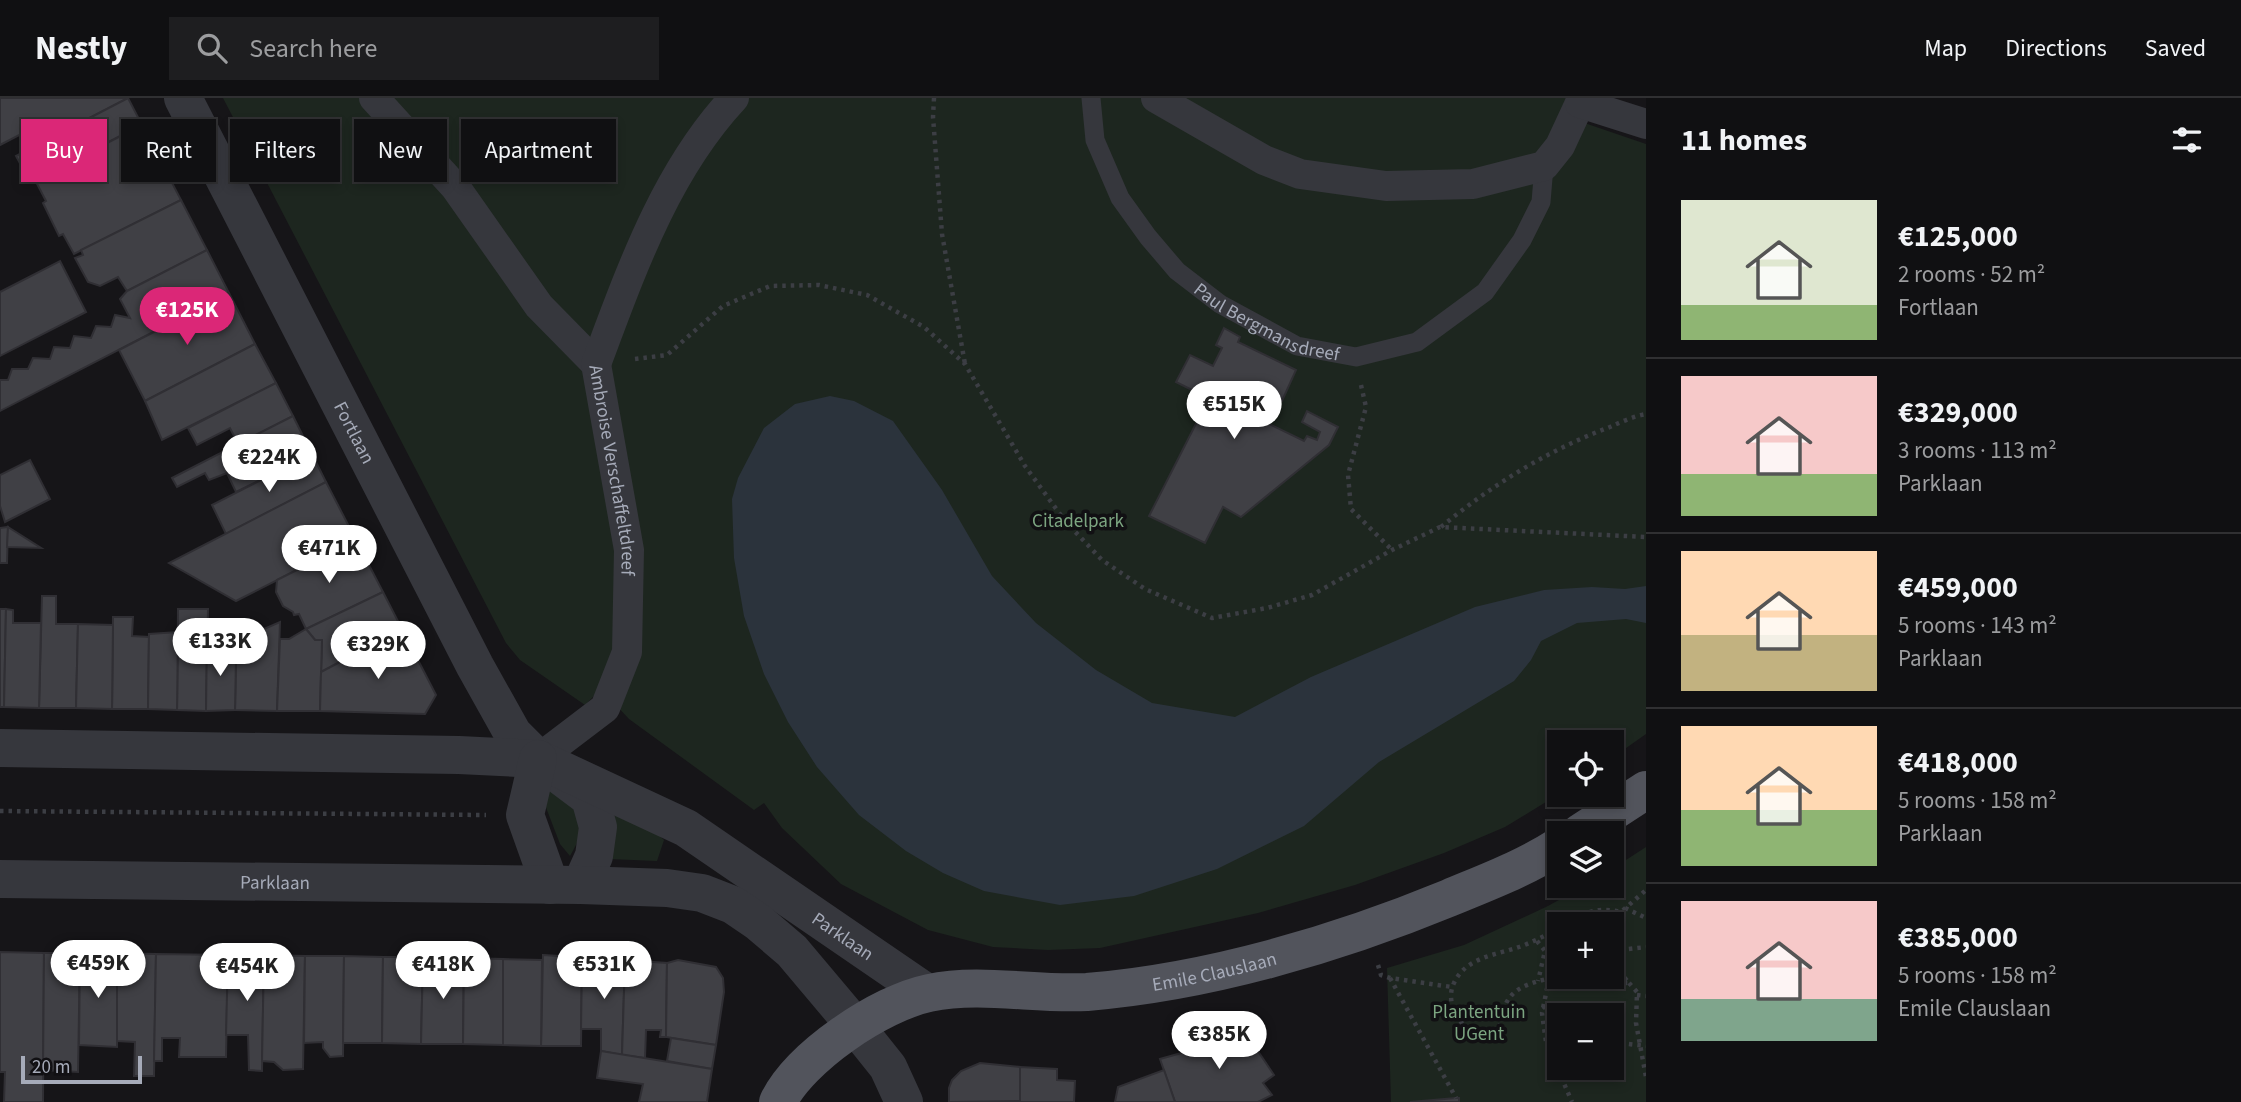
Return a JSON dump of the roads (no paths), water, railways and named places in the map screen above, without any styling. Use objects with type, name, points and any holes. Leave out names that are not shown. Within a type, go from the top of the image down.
[{"type":"main road","points":[[1598,821],[1646,790]]},
{"type":"main road","name":"Emile Clauslaan","points":[[778,1102],[807,1064],[827,1046],[894,1006],[927,993],[968,988],[1086,992],[1219,971],[1309,948],[1403,917],[1530,865],[1547,854]]},
{"type":"street","name":"Fortlaan","points":[[183,98],[475,666],[513,734],[538,759]]},
{"type":"street","name":"Ambroise Verschaffeltdreef","points":[[374,98],[456,188],[539,306],[596,363],[629,550],[627,652],[604,708],[538,759]]},
{"type":"street","points":[[596,363],[632,268],[673,181],[734,98]]},
{"type":"street","points":[[1156,98],[1264,160],[1300,174],[1386,186],[1473,184],[1545,166]]},
{"type":"street","points":[[1581,100],[1646,124]]},
{"type":"street","name":"Paul Bergmansdreef","points":[[1545,166],[1560,146],[1581,100]]},
{"type":"street","name":"Parklaan","points":[[0,748],[460,755],[538,759],[686,828],[927,993]]},
{"type":"street","points":[[538,759],[590,798],[598,827],[594,856],[566,885],[525,815],[538,759]]},
{"type":"street","name":"Parklaan","points":[[0,879],[566,885],[667,888],[702,893],[733,905],[792,951],[888,1067],[904,1102]]},
{"type":"lane","name":"Paul Bergmansdreef","points":[[1091,98],[1095,140],[1120,198],[1177,271],[1220,304],[1297,346],[1356,357],[1418,342],[1485,292],[1522,240],[1541,202],[1545,166]]},
{"type":"park label","name":"Citadelpark","points":[[1078,520]]},
{"type":"park label","name":"Plantentuin UGent","points":[[1479,1022]]}]
